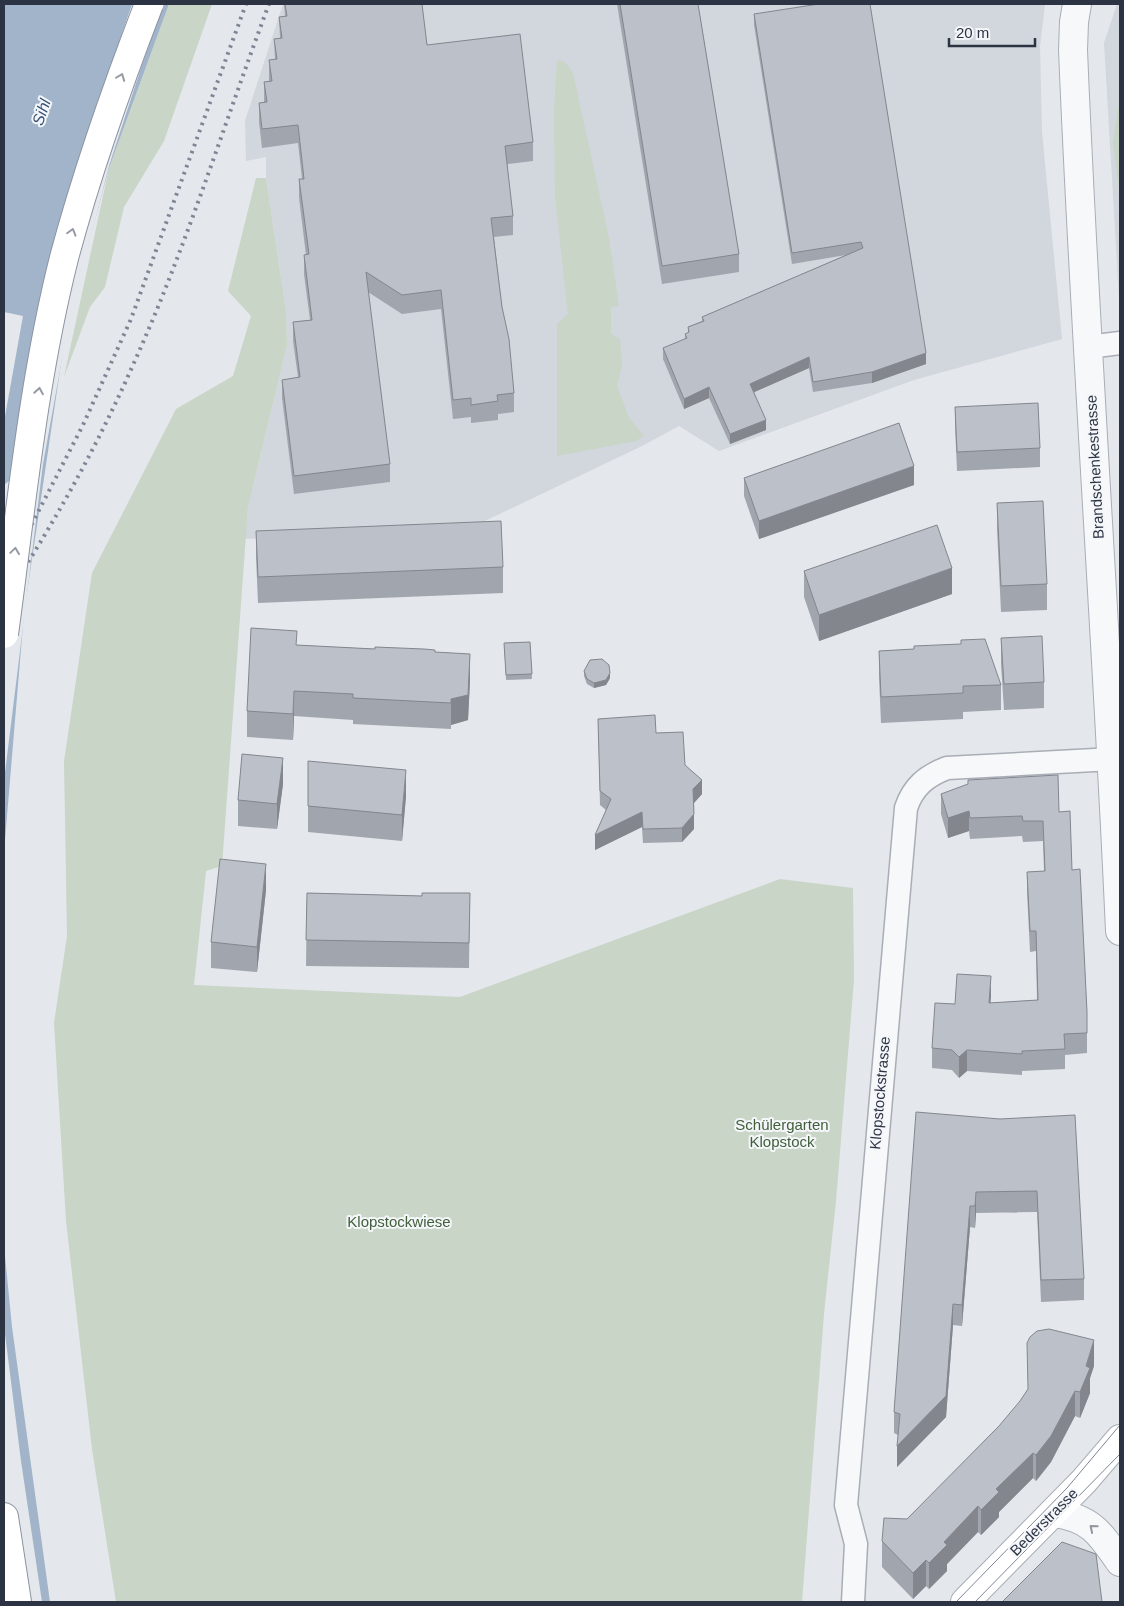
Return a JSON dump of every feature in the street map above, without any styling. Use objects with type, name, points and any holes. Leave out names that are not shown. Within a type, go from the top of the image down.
[{"type":"main road","points":[[4,634],[42,372],[64,259],[118,85],[149,4]]},
{"type":"main road","name":"Bederstrasse","points":[[965,1602],[1054,1513],[1120,1439]]},
{"type":"main road","points":[[4,1517],[17,1602]]},
{"type":"street","name":"Brandschenkestrasse","points":[[1077,4],[1073,50],[1084,306],[1113,759],[1120,931]]},
{"type":"street","points":[[1088,347],[1120,343]]},
{"type":"street","name":"Klopstockstrasse","points":[[852,1602],[856,1544],[846,1505],[906,808],[909,798],[922,781],[947,768],[1113,759]]},
{"type":"street","points":[[1054,1513],[1071,1515],[1098,1530],[1120,1562]]},
{"type":"shaded area","points":[[283,4],[1045,4],[1040,47],[1042,132],[1062,339],[914,380],[719,451],[679,426],[642,446],[468,529],[245,539],[248,507],[287,345],[286,311],[266,178],[266,157],[246,161],[245,121]]},
{"type":"shaded area","points":[[1117,4],[1120,4],[1120,314],[1104,43]]},
{"type":"green space","points":[[169,4],[212,4],[164,141],[124,207],[105,287],[90,307],[64,377],[109,168]]},
{"type":"green space","points":[[557,60],[565,62],[573,73],[609,238],[619,306],[611,307],[611,334],[620,339],[622,366],[617,386],[629,418],[644,436],[636,441],[557,456],[557,324],[568,314],[555,196],[554,112]]},
{"type":"green space","points":[[1120,98],[1120,196],[1113,143]]},
{"type":"green space","points":[[256,178],[266,178],[286,311],[287,345],[248,507],[222,866],[206,871],[194,985],[460,997],[780,879],[853,888],[854,980],[836,1201],[824,1314],[802,1602],[116,1602],[92,1449],[66,1221],[54,1023],[67,936],[64,761],[92,573],[176,409],[233,376],[251,316],[228,291]]},
{"type":"water","name":"Sihl","points":[[4,4],[169,4],[109,168],[67,323],[24,613],[4,852]]},
{"type":"water","points":[[4,1246],[12,1327],[50,1602],[4,1602]]},
{"type":"pier","points":[[132,4],[164,4],[109,166],[68,326],[43,464],[4,781],[4,485],[10,480],[78,163]]},
{"type":"pier","points":[[4,312],[23,316],[4,422]]},
{"type":"pier","points":[[4,1326],[21,1461],[42,1602],[4,1602]]},
{"type":"building","points":[[285,4],[422,4],[427,45],[520,34],[533,142],[505,146],[513,216],[491,218],[502,307],[509,339],[514,393],[497,395],[498,401],[471,405],[471,398],[453,400],[441,290],[402,295],[366,272],[390,464],[294,476],[282,380],[300,377],[293,322],[312,320],[304,255],[309,254],[299,179],[304,179],[298,125],[262,129],[259,103],[267,102],[264,82],[272,81],[269,60],[277,59],[274,39],[282,38],[279,17],[287,16]]},
{"type":"building","points":[[620,4],[698,4],[739,254],[662,266]]},
{"type":"building","points":[[819,4],[870,4],[926,353],[872,372],[813,382],[809,357],[750,384],[766,420],[730,434],[709,387],[684,399],[663,348],[687,338],[685,334],[689,332],[688,327],[704,321],[702,317],[863,248],[861,242],[792,253],[754,14]]},
{"type":"building","points":[[1038,403],[1040,448],[957,452],[955,407]]},
{"type":"building","points":[[899,423],[914,466],[759,521],[744,478]]},
{"type":"building","points":[[1043,501],[1047,584],[1001,586],[997,503]]},
{"type":"building","points":[[501,521],[503,567],[258,577],[256,531]]},
{"type":"building","points":[[937,525],[952,568],[819,615],[804,571]]},
{"type":"building","points":[[251,628],[297,631],[296,645],[375,649],[375,647],[424,649],[435,650],[435,652],[470,654],[468,695],[451,699],[451,703],[353,698],[353,694],[294,691],[293,714],[247,711]]},
{"type":"building","points":[[1042,636],[1044,682],[1004,684],[1001,638]]},
{"type":"building","points":[[985,639],[1001,685],[963,686],[963,693],[881,697],[879,651],[914,649],[914,646],[961,644],[961,640]]},
{"type":"building","points":[[530,642],[532,674],[506,675],[504,643]]},
{"type":"building","points":[[602,659],[609,665],[610,673],[606,680],[594,683],[587,679],[584,671],[590,660]]},
{"type":"building","points":[[655,715],[656,733],[683,732],[685,765],[702,780],[693,789],[694,814],[682,828],[643,829],[642,812],[595,835],[611,799],[600,791],[598,719]]},
{"type":"building","points":[[242,754],[283,758],[277,804],[238,800]]},
{"type":"building","points":[[308,761],[406,770],[402,815],[308,806]]},
{"type":"building","points":[[1058,775],[1059,812],[1070,811],[1072,870],[1080,869],[1087,1033],[1064,1034],[1065,1049],[1022,1051],[1022,1054],[967,1050],[959,1057],[952,1050],[932,1048],[935,1003],[955,1004],[957,974],[991,976],[989,1003],[1038,1000],[1036,931],[1030,931],[1027,872],[1045,871],[1043,821],[1023,821],[1022,816],[970,818],[969,811],[948,818],[941,794],[968,784],[968,780]]},
{"type":"building","points":[[220,859],[266,864],[257,947],[211,942]]},
{"type":"building","points":[[307,893],[422,896],[422,893],[470,893],[469,943],[306,940]]},
{"type":"building","points":[[916,1112],[1000,1119],[1075,1115],[1084,1279],[1041,1280],[1037,1191],[976,1192],[975,1206],[970,1206],[962,1305],[953,1304],[946,1396],[897,1446],[900,1414],[894,1412]]},
{"type":"building","points":[[1049,1329],[1094,1340],[1086,1366],[1090,1368],[1080,1392],[1075,1391],[1051,1436],[1036,1455],[1033,1453],[996,1489],[999,1492],[981,1510],[978,1506],[944,1542],[947,1545],[929,1563],[926,1560],[913,1573],[882,1541],[884,1518],[907,1519],[999,1426],[1028,1389],[1027,1343],[1030,1337],[1037,1331]]},
{"type":"building","points":[[1062,1542],[1096,1554],[1102,1602],[1002,1602]]},
{"type":"tram line","points":[[956,1602],[1067,1488],[1120,1425]]},
{"type":"tram line","points":[[975,1602],[1120,1454]]},
{"type":"railway","points":[[4,578],[83,425],[131,319],[246,4]]},
{"type":"railway","points":[[4,600],[40,543],[73,485],[105,426],[133,365],[187,231],[269,4]]},
{"type":"park label","name":"Schülergarten Klopstock","points":[[782,1134]]},
{"type":"park label","name":"Klopstockwiese","points":[[399,1222]]}]
